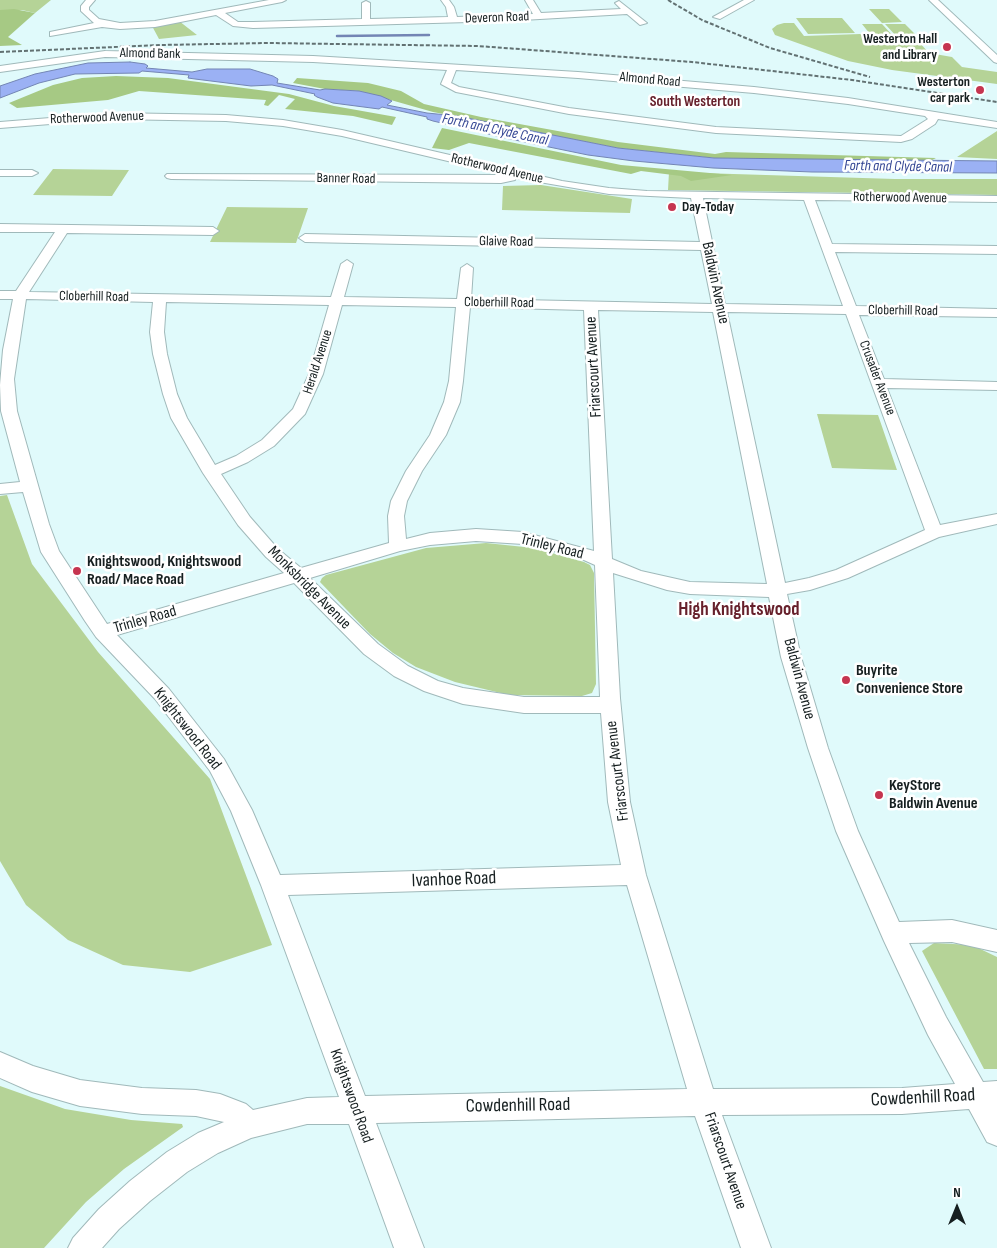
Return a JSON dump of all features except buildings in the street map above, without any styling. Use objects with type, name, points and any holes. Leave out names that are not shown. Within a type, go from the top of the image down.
[{"type":"street","points":[[91,0],[85,6],[85,11],[102,24]]},
{"type":"street","points":[[242,0],[255,5]]},
{"type":"street","points":[[53,34],[102,24],[143,26],[282,0]]},
{"type":"street","points":[[445,0],[450,7],[453,19]]},
{"type":"street","points":[[529,0],[538,16]]},
{"type":"street","points":[[615,0],[643,23]]},
{"type":"street","points":[[717,17],[750,0]]},
{"type":"street","points":[[933,0],[983,43],[997,60]]},
{"type":"street","points":[[366,3],[366,22]]},
{"type":"street","name":"Deveron Road","points":[[217,12],[233,22],[244,25],[538,16],[628,11]]},
{"type":"street","name":"Almond Bank","points":[[0,69],[104,54],[301,58]]},
{"type":"street","name":"Almond Road","points":[[301,58],[624,78],[754,90],[848,101],[997,125]]},
{"type":"street","points":[[453,68],[446,84],[450,87],[569,111],[695,128],[901,139],[908,137],[932,122],[933,118],[928,114]]},
{"type":"street","name":"Rotherwood Avenue","points":[[0,125],[131,116],[189,116],[252,120],[350,134],[519,175],[609,191],[997,199]]},
{"type":"street","points":[[0,173],[32,173]]},
{"type":"street","name":"Banner Road","points":[[171,176],[477,175],[501,180],[519,175]]},
{"type":"street","name":"Baldwin Avenue","points":[[696,194],[791,657],[818,748],[847,830],[892,933],[937,1026],[986,1094],[997,1132]]},
{"type":"street","name":"Crusader Avenue","points":[[808,196],[934,532]]},
{"type":"street","points":[[0,228],[213,231]]},
{"type":"street","name":"Knightswood Road","points":[[63,229],[10,295],[10,350],[7,379],[10,411],[29,486],[50,552],[103,632],[162,694],[217,765],[241,810],[273,884],[409,1248]]},
{"type":"street","name":"Glaive Road","points":[[305,238],[707,246]]},
{"type":"street","points":[[827,248],[997,250]]},
{"type":"street","name":"Herald Avenue","points":[[211,473],[242,459],[268,442],[300,411],[316,374],[346,264]]},
{"type":"street","points":[[398,546],[396,516],[399,501],[414,471],[438,435],[452,402],[456,381],[467,268]]},
{"type":"street","name":"Cloberhill Road","points":[[10,295],[997,313]]},
{"type":"street","name":"Monksbridge Avenue","points":[[160,298],[157,332],[160,354],[170,394],[179,418],[211,473],[244,521],[272,553],[371,648],[401,671],[431,686],[463,696],[524,705],[610,705]]},
{"type":"street","name":"Friarscourt Avenue","points":[[591,305],[610,705],[619,802],[635,874],[704,1102],[756,1248]]},
{"type":"street","points":[[879,383],[997,386]]},
{"type":"street","points":[[0,489],[29,486]]},
{"type":"street","name":"Trinley Road","points":[[103,632],[398,546],[452,536],[499,535],[551,544],[580,552],[635,574],[690,588],[745,591],[778,590],[810,584],[842,574],[934,532],[997,519]]},
{"type":"street","name":"Ivanhoe Road","points":[[273,884],[635,874]]},
{"type":"street","points":[[892,933],[952,931],[997,941]]},
{"type":"street","points":[[0,1065],[32,1079],[80,1093],[142,1101],[196,1103],[220,1107],[236,1114],[250,1125]]},
{"type":"street","name":"Cowdenhill Road","points":[[83,1248],[109,1219],[134,1196],[177,1162],[208,1143],[250,1125],[307,1111],[704,1102],[902,1101],[986,1094]]},
{"type":"green space","points":[[0,0],[51,0],[35,13],[22,10],[0,10]]},
{"type":"green space","points":[[14,9],[35,13],[8,37],[22,45],[0,46],[0,10]]},
{"type":"green space","points":[[869,9],[889,9],[902,22],[882,23]]},
{"type":"green space","points":[[796,18],[842,18],[855,33],[808,34]]},
{"type":"green space","points":[[179,21],[197,35],[159,39],[152,26]]},
{"type":"green space","points":[[784,23],[794,23],[804,36],[860,34],[874,41],[918,41],[929,53],[952,57],[962,67],[997,72],[997,84],[892,70],[848,61],[775,35],[772,29]]},
{"type":"green space","points":[[862,24],[882,24],[895,38],[874,39]]},
{"type":"green space","points":[[885,24],[905,24],[919,38],[898,38]]},
{"type":"green space","points":[[116,76],[168,78],[289,94],[334,106],[396,117],[392,125],[353,116],[285,109],[295,99],[279,95],[268,106],[264,105],[266,100],[139,91],[108,100],[17,108],[9,103],[53,85],[82,78]]},
{"type":"green space","points":[[297,78],[368,83],[401,91],[424,104],[481,117],[618,142],[715,154],[726,152],[936,158],[930,161],[714,158],[618,148],[433,112],[359,91],[325,89],[293,83]]},
{"type":"green space","points":[[442,128],[621,165],[732,175],[691,181],[681,176],[641,171],[631,174],[469,143],[449,150],[432,148]]},
{"type":"green space","points":[[997,131],[997,159],[957,157]]},
{"type":"green space","points":[[53,169],[129,170],[112,196],[33,195]]},
{"type":"green space","points":[[669,172],[895,179],[997,179],[997,195],[668,190]]},
{"type":"green space","points":[[541,185],[632,199],[630,213],[502,210],[503,186]]},
{"type":"green space","points":[[227,207],[308,208],[296,243],[210,242]]},
{"type":"green space","points":[[817,414],[878,415],[897,470],[832,468]]},
{"type":"green space","points":[[7,495],[32,564],[98,652],[210,779],[272,945],[190,972],[123,965],[68,940],[26,905],[0,861],[0,496]]},
{"type":"green space","points":[[486,543],[534,548],[590,565],[594,573],[596,684],[592,693],[582,696],[509,695],[455,682],[416,667],[393,653],[370,634],[320,582],[326,575],[426,548]]},
{"type":"green space","points":[[934,943],[972,945],[997,957],[997,1069],[984,1069],[922,951]]},
{"type":"green space","points":[[0,1086],[65,1109],[131,1120],[182,1124],[183,1127],[124,1169],[86,1202],[44,1248],[0,1248]]},
{"type":"water","name":"Forth and Clyde Canal","points":[[130,62],[145,64],[148,66],[146,68],[192,72],[207,69],[250,69],[273,76],[278,79],[277,83],[320,90],[359,91],[381,96],[392,101],[387,105],[427,113],[457,116],[618,148],[714,158],[997,161],[997,173],[812,172],[713,168],[634,161],[588,155],[510,139],[382,107],[379,109],[333,103],[317,97],[315,94],[272,85],[251,86],[188,78],[189,75],[142,71],[139,73],[75,74],[39,83],[0,98],[0,86],[35,74],[88,63]]},
{"type":"waterway","points":[[337,36],[429,35]]},
{"type":"railway","points":[[668,0],[702,20],[770,48],[870,77]]},
{"type":"railway","points":[[0,52],[161,45],[268,43],[478,46],[692,62],[852,80],[997,102]]},
{"type":"place","name":"Westerton Hall and Library","points":[[947,47]]},
{"type":"place","name":"Westerton car park","points":[[980,90]]},
{"type":"place","name":"Day-Today","points":[[672,207]]},
{"type":"place","name":"Knightswood, Knightswood Road/ Mace Road","points":[[77,571]]},
{"type":"place","name":"Buyrite Convenience Store","points":[[846,680]]},
{"type":"place","name":"KeyStore Baldwin Avenue","points":[[879,795]]},
{"type":"district","name":"South Westerton","points":[[695,102]]},
{"type":"district","name":"High Knightswood","points":[[739,610]]}]
